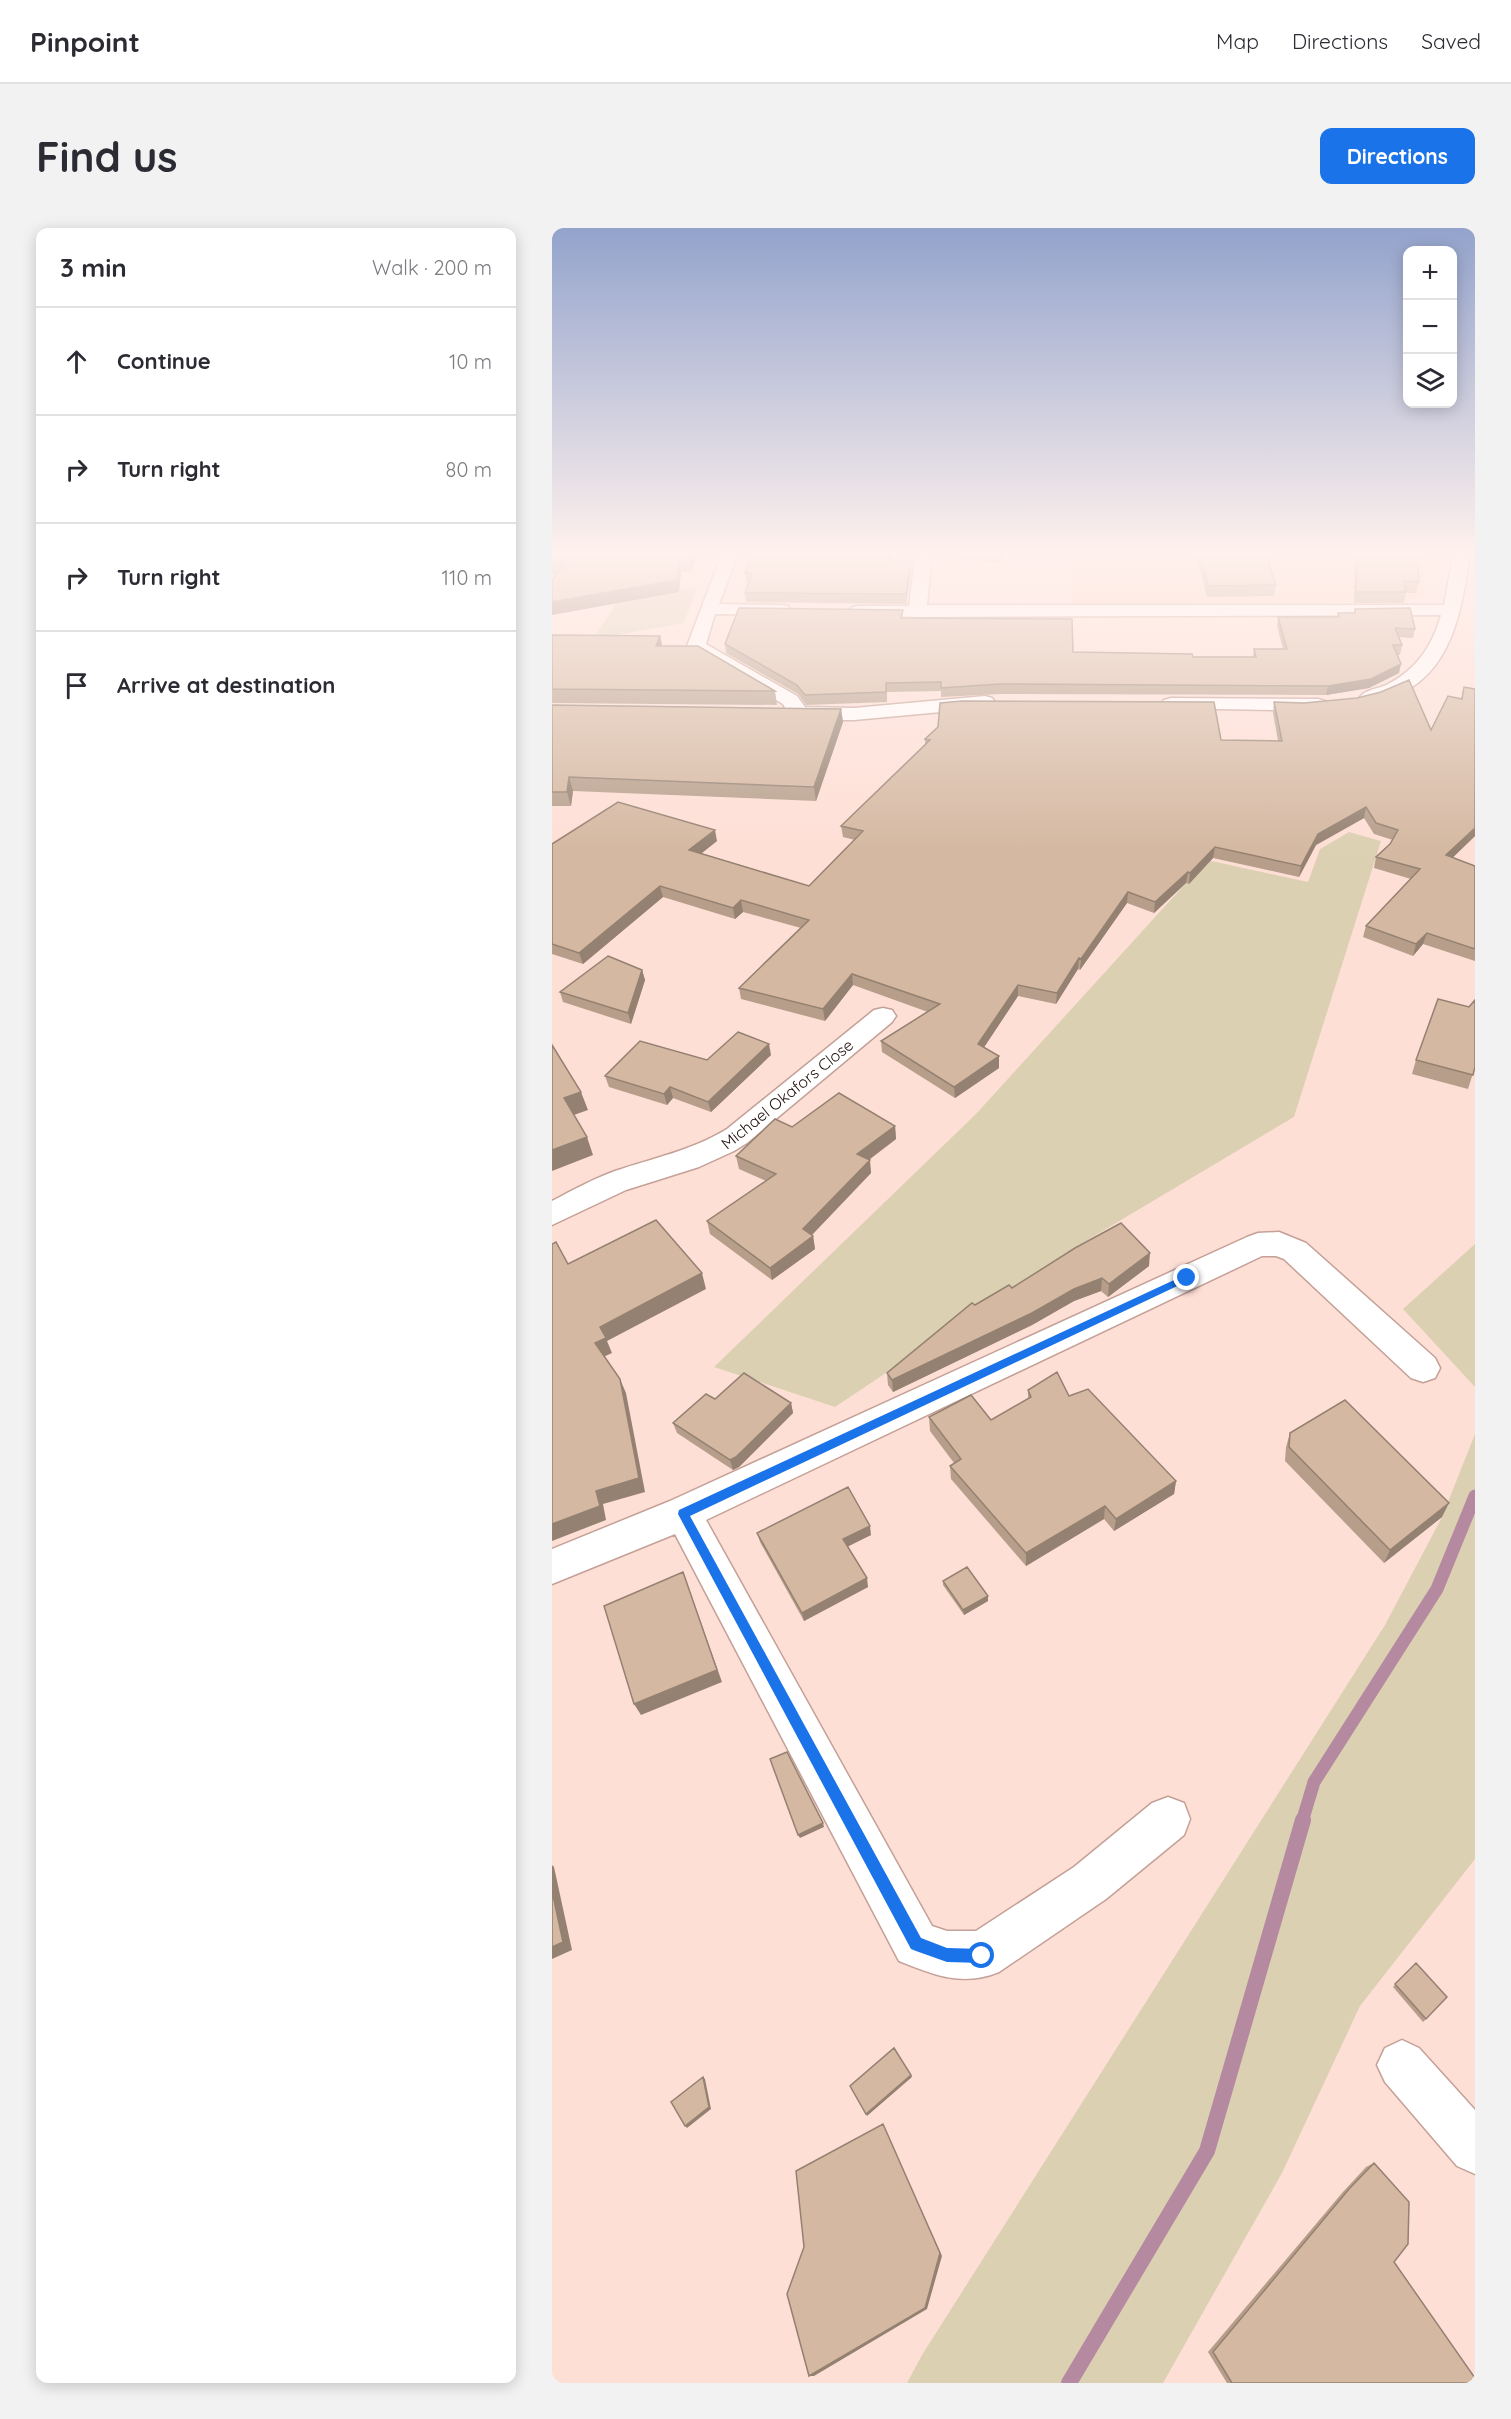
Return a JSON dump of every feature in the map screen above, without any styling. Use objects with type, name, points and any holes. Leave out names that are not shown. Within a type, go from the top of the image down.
[{"type":"street","points":[[706,652],[790,700],[799,714]]},
{"type":"street","points":[[1151,704],[1343,703],[1387,693],[1402,685],[1426,666],[1434,652]]},
{"type":"street","points":[[776,713],[854,714],[962,703],[1000,702]]},
{"type":"street","name":"Michael Okafors Close","points":[[552,1214],[627,1179],[690,1161],[716,1150],[737,1136],[883,1016]]},
{"type":"street","points":[[552,1567],[683,1514],[1258,1245],[1279,1244],[1295,1251],[1423,1368]]},
{"type":"street","points":[[683,1514],[916,1944],[947,1955],[982,1956],[1090,1883],[1168,1819]]},
{"type":"street","points":[[1402,2065],[1475,2148]]},
{"type":"shaded area","points":[[1349,832],[1381,841],[1294,1117],[1064,1254],[835,1407],[714,1367],[976,1114],[1207,860],[1308,882],[1320,849]]},
{"type":"shaded area","points":[[1475,1244],[1475,1387],[1403,1309]]},
{"type":"shaded area","points":[[1475,1434],[1475,1859],[1360,2006],[1282,2173],[1163,2383],[907,2383],[922,2355],[1385,1625],[1442,1517]]},
{"type":"building","points":[[552,652],[708,652],[775,691],[552,689]]},
{"type":"building","points":[[738,652],[1073,652],[1192,654],[1193,657],[1256,657],[1255,652],[1396,652],[1401,664],[1371,679],[1328,686],[1000,684],[941,688],[941,682],[886,683],[886,692],[805,695],[797,685]]},
{"type":"building","points":[[1409,680],[1431,730],[1448,696],[1462,699],[1464,687],[1475,689],[1475,828],[1446,855],[1475,866],[1475,949],[1427,933],[1416,944],[1366,926],[1420,869],[1376,857],[1390,844],[1398,830],[1376,823],[1366,807],[1318,834],[1301,866],[1215,847],[1190,873],[1188,872],[1155,902],[1128,892],[1081,959],[1079,958],[1057,993],[1018,985],[978,1044],[999,1056],[954,1087],[881,1041],[940,1004],[852,974],[823,1009],[739,988],[809,920],[741,900],[733,908],[660,886],[579,953],[552,944],[552,844],[618,802],[715,830],[689,850],[809,886],[863,831],[841,826],[930,740],[925,739],[938,727],[940,703],[962,701],[1214,702],[1221,740],[1282,741],[1274,702],[1304,703],[1357,698],[1381,692]]},
{"type":"building","points":[[552,705],[841,709],[814,787],[569,777],[567,792],[552,792]]},
{"type":"building","points":[[608,956],[642,970],[628,1013],[560,992]]},
{"type":"building","points":[[1438,999],[1469,1007],[1475,1000],[1473,1075],[1416,1060]]},
{"type":"building","points":[[738,1032],[769,1044],[708,1102],[670,1087],[664,1094],[605,1076],[640,1041],[707,1060]]},
{"type":"building","points":[[552,1045],[581,1092],[564,1098],[587,1137],[552,1150]]},
{"type":"building","points":[[839,1093],[895,1126],[857,1154],[870,1160],[803,1229],[813,1236],[770,1268],[707,1221],[776,1174],[736,1156],[775,1119],[792,1127]]},
{"type":"building","points":[[656,1220],[702,1273],[600,1327],[606,1338],[595,1343],[620,1379],[639,1478],[596,1491],[600,1506],[552,1524],[552,1244],[556,1242],[568,1264]]},
{"type":"building","points":[[1121,1223],[1150,1253],[1109,1284],[1102,1278],[1074,1289],[1032,1313],[892,1380],[887,1373],[972,1303],[975,1305],[1009,1285],[1012,1288],[1075,1248]]},
{"type":"building","points":[[1057,1372],[1069,1396],[1088,1389],[1176,1481],[1116,1519],[1105,1506],[1026,1553],[950,1466],[961,1459],[929,1417],[971,1395],[991,1420],[1031,1397],[1028,1390]]},
{"type":"building","points":[[744,1373],[791,1403],[736,1457],[730,1460],[673,1423],[706,1394],[715,1399]]},
{"type":"building","points":[[1345,1400],[1449,1503],[1390,1550],[1289,1447],[1290,1433]]},
{"type":"building","points":[[848,1487],[870,1526],[843,1539],[867,1578],[802,1613],[757,1533]]},
{"type":"building","points":[[967,1567],[988,1596],[963,1610],[943,1581]]},
{"type":"building","points":[[683,1572],[717,1670],[634,1704],[604,1606]]},
{"type":"building","points":[[787,1752],[823,1823],[798,1835],[770,1759]]},
{"type":"building","points":[[552,1891],[563,1942],[552,1947]]},
{"type":"building","points":[[1416,1963],[1447,1997],[1426,2019],[1395,1984]]},
{"type":"building","points":[[894,2048],[911,2075],[866,2114],[850,2086]]},
{"type":"building","points":[[703,2077],[709,2107],[685,2126],[671,2102]]},
{"type":"building","points":[[883,2124],[940,2253],[925,2308],[809,2376],[787,2294],[804,2247],[796,2171]]},
{"type":"building","points":[[1374,2163],[1409,2202],[1408,2244],[1394,2262],[1475,2378],[1475,2383],[1232,2383],[1213,2352],[1349,2189]]},
{"type":"waterway","points":[[1302,1822],[1314,1782],[1437,1589],[1475,1496]]},
{"type":"waterway","points":[[1069,2383],[1207,2151],[1303,1820]]},
{"type":"route","points":[[982,1956],[947,1955],[916,1944],[683,1514],[1187,1278]]}]
